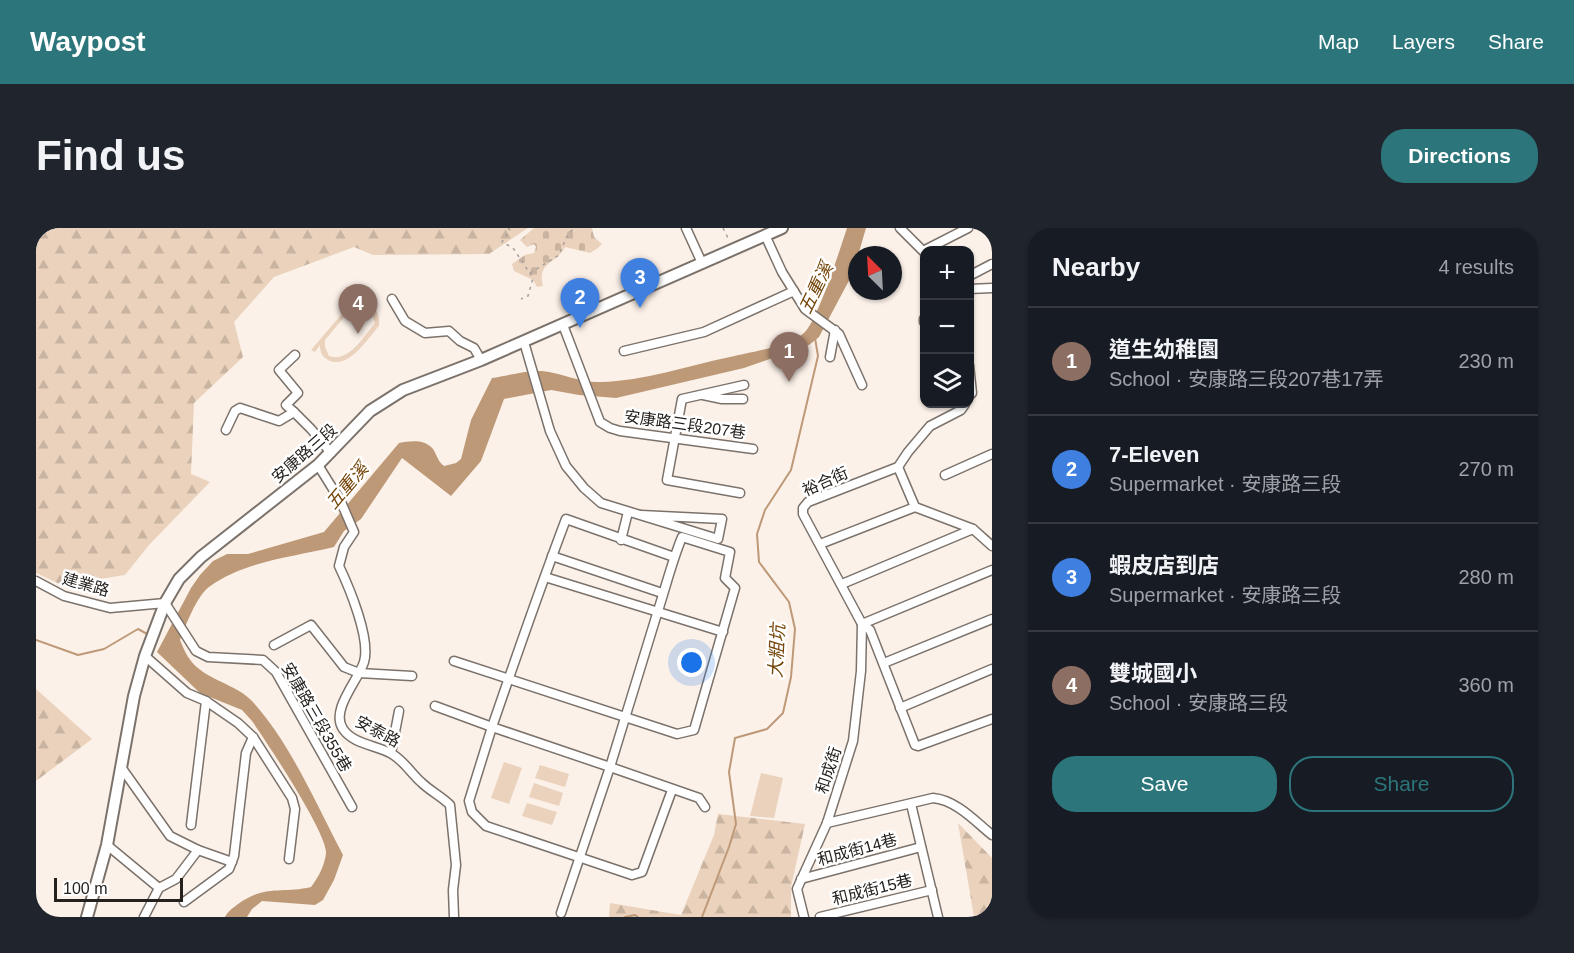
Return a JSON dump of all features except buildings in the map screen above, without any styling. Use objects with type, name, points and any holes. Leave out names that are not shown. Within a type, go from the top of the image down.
[{"type":"main road","name":"安康路三段","points":[[87,917],[107,845],[134,696],[145,656],[165,603],[178,579],[201,557],[318,465],[370,411],[403,390],[524,342],[782,228]]},
{"type":"street","points":[[686,228],[702,263]]},
{"type":"street","points":[[900,228],[923,251],[968,228]]},
{"type":"street","points":[[765,235],[782,272],[809,312],[839,334],[862,385]]},
{"type":"street","points":[[974,273],[992,264]]},
{"type":"street","points":[[974,289],[992,288]]},
{"type":"street","points":[[624,351],[704,332],[794,291]]},
{"type":"street","points":[[392,299],[405,321],[425,333],[449,331],[460,342],[474,348],[481,360]]},
{"type":"street","name":"安康路三段207巷","points":[[563,325],[600,422],[610,428],[753,450]]},
{"type":"street","points":[[830,357],[835,330]]},
{"type":"street","points":[[524,342],[550,431],[566,466],[585,488],[602,503],[628,512],[641,516],[718,539],[722,519],[641,516]]},
{"type":"street","points":[[295,355],[279,370],[298,393],[286,405],[311,429],[331,453]]},
{"type":"street","points":[[740,494],[667,480],[682,399],[744,385]]},
{"type":"street","points":[[699,394],[722,399],[743,399]]},
{"type":"street","points":[[226,430],[240,408],[279,421],[294,412]]},
{"type":"street","points":[[915,507],[898,467],[930,426],[962,408]]},
{"type":"street","points":[[945,475],[992,454]]},
{"type":"street","name":"安泰路","points":[[318,465],[341,502],[354,532],[344,547],[339,566],[351,592],[366,653],[359,673],[339,711],[343,729],[356,740],[391,753],[402,761],[420,781],[444,799],[452,809],[456,864],[453,890],[454,917]]},
{"type":"street","name":"裕合街","points":[[898,467],[808,502],[803,508],[803,514],[862,624],[870,630],[915,745],[918,746],[992,718]]},
{"type":"street","points":[[820,544],[915,507],[973,529],[992,546]]},
{"type":"street","points":[[621,540],[628,512]]},
{"type":"street","points":[[672,790],[642,872],[632,875],[579,855],[486,826],[472,812],[469,801],[492,727],[566,519],[674,557]]},
{"type":"street","points":[[842,584],[973,529]]},
{"type":"street","points":[[454,661],[509,678],[625,716],[677,734],[694,730],[735,588],[725,578],[730,552],[682,537],[662,593],[658,612],[625,716],[610,767],[561,913]]},
{"type":"street","points":[[552,556],[662,593]]},
{"type":"street","points":[[862,624],[992,570]]},
{"type":"street","points":[[545,578],[723,632]]},
{"type":"street","name":"建業路","points":[[36,581],[64,596],[110,608],[165,603]]},
{"type":"street","name":"安康路三段355巷","points":[[165,603],[196,651],[208,657],[263,660],[269,664],[276,672],[352,807]]},
{"type":"street","points":[[884,663],[992,619]]},
{"type":"street","name":"和成街","points":[[804,917],[797,889],[826,823],[853,741],[861,671],[862,624]]},
{"type":"street","points":[[274,645],[311,625],[344,667],[359,673],[412,675]]},
{"type":"street","points":[[145,656],[187,693],[206,701],[254,737],[292,798],[295,809],[289,859]]},
{"type":"street","points":[[900,708],[992,669]]},
{"type":"street","points":[[191,825],[206,701]]},
{"type":"street","points":[[435,706],[699,798],[705,807]]},
{"type":"street","points":[[391,753],[399,711]]},
{"type":"street","points":[[184,903],[229,869],[232,862],[246,753],[254,737]]},
{"type":"street","points":[[121,767],[170,836],[198,850],[232,862]]},
{"type":"street","points":[[826,823],[933,798],[950,802],[992,835]]},
{"type":"street","points":[[911,804],[938,917]]},
{"type":"street","points":[[107,845],[159,888]]},
{"type":"street","name":"和成街14巷","points":[[801,879],[921,848]]},
{"type":"street","points":[[144,917],[159,888],[176,879],[198,850]]},
{"type":"street","name":"和成街15巷","points":[[820,917],[932,890]]},
{"type":"path","points":[[508,228],[510,230],[502,243],[513,248],[534,278],[528,296],[521,299]]},
{"type":"path","points":[[529,273],[559,255],[567,236],[574,228]]},
{"type":"path","points":[[723,228],[734,249]]},
{"type":"green space","points":[[36,228],[528,228],[489,254],[373,255],[354,247],[274,277],[234,322],[243,357],[194,403],[191,474],[210,482],[149,545],[125,575],[62,585],[36,573]]},
{"type":"green space","points":[[534,228],[592,228],[594,237],[602,244],[590,253],[565,247],[545,267],[542,278],[543,286],[537,287],[533,280],[514,271],[512,264],[525,255],[534,253],[536,247],[534,244],[527,247],[520,240]]},
{"type":"green space","points":[[359,294],[362,296],[358,302],[372,306],[377,312],[379,326],[351,356],[337,362],[330,361],[322,355],[320,345],[315,352],[311,350]],"holes":[[[357,306],[370,309],[375,323],[361,341],[343,356],[329,356],[325,340],[351,309]]]},
{"type":"green space","points":[[36,689],[92,739],[36,781]]},
{"type":"green space","points":[[504,762],[522,768],[509,804],[491,798]]},
{"type":"green space","points":[[540,765],[569,774],[565,787],[535,778]]},
{"type":"green space","points":[[761,773],[783,778],[774,818],[750,816]]},
{"type":"green space","points":[[534,783],[563,793],[559,806],[529,797]]},
{"type":"green space","points":[[527,803],[557,812],[552,825],[522,816]]},
{"type":"green space","points":[[718,814],[805,824],[791,887],[791,917],[609,917],[610,903],[681,915],[714,835]]},
{"type":"green space","points":[[958,823],[992,858],[992,917],[974,917]]},
{"type":"shaded area","name":"五重溪","points":[[847,228],[866,228],[861,246],[848,246],[848,282],[819,337],[809,345],[744,368],[616,398],[551,390],[504,399],[481,461],[451,496],[402,458],[361,519],[344,531],[334,547],[286,557],[238,571],[223,578],[204,592],[180,640],[186,654],[205,673],[245,695],[266,717],[291,755],[343,855],[334,880],[323,900],[315,905],[262,901],[252,909],[247,917],[225,917],[238,904],[257,894],[311,887],[321,871],[326,853],[324,842],[307,808],[252,721],[242,710],[200,693],[157,652],[191,588],[213,561],[227,554],[248,554],[324,532],[399,443],[421,442],[433,449],[444,466],[456,463],[461,459],[471,420],[492,378],[542,371],[593,382],[617,381],[768,348],[788,342],[804,333],[815,315]]},
{"type":"waterway","name":"大粗坑","points":[[702,917],[736,824],[729,772],[735,738],[767,729],[783,713],[791,677],[795,629],[789,602],[759,562],[757,534],[765,510],[791,470],[818,356],[815,338]]},
{"type":"waterway","points":[[36,640],[78,655],[104,649],[138,629],[149,635]]},
{"type":"waterway","name":"大粗坑","points":[[625,917],[635,915],[638,917]]},
{"type":"place","name":"蝦皮店到店","points":[[640,308]]},
{"type":"place","name":"7-Eleven","points":[[580,328]]},
{"type":"place","name":"雙城國小","points":[[358,334]]},
{"type":"place","name":"道生幼稚園","points":[[789,382]]}]
